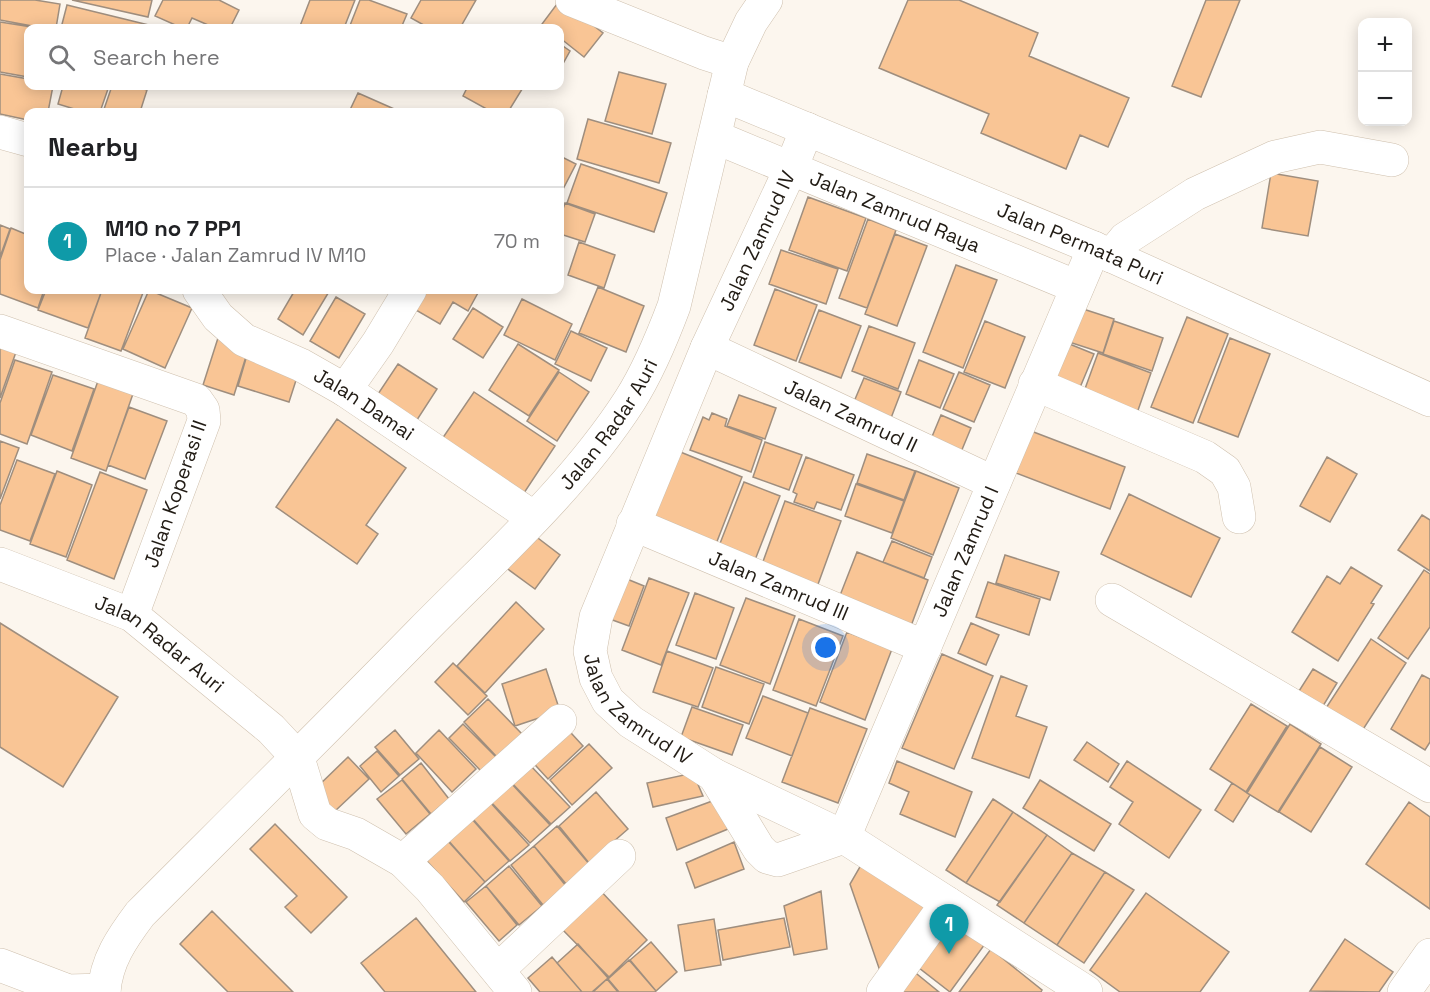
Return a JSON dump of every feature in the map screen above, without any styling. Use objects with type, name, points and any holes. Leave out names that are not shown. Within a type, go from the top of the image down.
[{"type":"street","points":[[572,0],[732,62]]},
{"type":"street","name":"Jalan Radar Auri","points":[[104,991],[106,973],[113,955],[124,935],[140,914],[298,758],[534,518],[611,428],[630,399],[662,340],[683,271],[732,62],[751,21],[766,0]]},
{"type":"street","name":"Jalan Permata Puri","points":[[724,95],[807,129],[1092,264],[1430,400]]},
{"type":"street","name":"Jalan Zamrud IV","points":[[807,129],[707,348],[596,617],[590,651],[596,678],[608,701],[631,722],[714,775],[844,837],[1076,989]]},
{"type":"street","points":[[0,132],[24,139]]},
{"type":"street","name":"Jalan Zamrud Raya","points":[[715,136],[791,168],[1092,264]]},
{"type":"street","points":[[1092,264],[1125,239],[1195,194],[1275,157],[1320,147],[1392,160]]},
{"type":"street","name":"Jalan Zamrud I","points":[[844,837],[1035,384],[1092,264]]},
{"type":"street","name":"Jalan Damai","points":[[202,294],[218,316],[244,339],[301,364],[345,390],[534,518]]},
{"type":"street","points":[[345,390],[378,343],[408,294]]},
{"type":"street","name":"Jalan Koperasi II","points":[[0,331],[196,400],[203,410],[204,421],[132,615]]},
{"type":"street","name":"Jalan Zamrud II","points":[[707,348],[994,483]]},
{"type":"street","points":[[1035,384],[1174,443],[1226,471],[1234,488],[1239,517]]},
{"type":"street","name":"Jalan Zamrud III","points":[[633,524],[924,647]]},
{"type":"street","name":"Jalan Radar Auri","points":[[0,564],[132,615],[271,729],[298,758]]},
{"type":"street","points":[[1112,600],[1430,786]]},
{"type":"street","points":[[403,861],[560,721]]},
{"type":"street","points":[[298,758],[315,814],[327,824],[356,834],[403,861],[430,888],[506,981],[619,856]]},
{"type":"street","points":[[714,775],[759,849],[767,856],[778,860],[844,837]]},
{"type":"street","points":[[883,992],[947,903]]},
{"type":"street","points":[[1404,992],[1430,956]]},
{"type":"street","points":[[0,965],[68,992],[104,991]]},
{"type":"building","points":[[0,0],[35,0],[60,4],[57,24],[24,24],[0,20]]},
{"type":"building","points":[[72,0],[152,0],[148,17]]},
{"type":"building","points":[[163,0],[219,0],[239,10],[232,24],[206,24],[192,18],[189,24],[173,24],[155,16]]},
{"type":"building","points":[[310,0],[355,0],[346,24],[301,24]]},
{"type":"building","points":[[360,0],[369,0],[407,14],[403,24],[351,24]]},
{"type":"building","points":[[421,0],[476,0],[462,24],[422,24],[411,18]]},
{"type":"building","points":[[560,0],[603,33],[584,57],[564,41],[564,24],[542,24]]},
{"type":"building","points":[[908,0],[959,0],[1038,33],[1029,56],[1129,98],[1108,147],[1080,135],[1066,169],[981,133],[989,114],[879,68]]},
{"type":"building","points":[[1206,0],[1240,0],[1201,97],[1172,86]]},
{"type":"building","points":[[67,5],[145,24],[62,24]]},
{"type":"building","points":[[0,22],[24,26],[24,76],[0,72]]},
{"type":"building","points":[[564,47],[570,51],[564,62]]},
{"type":"building","points":[[619,72],[666,84],[652,134],[605,121]]},
{"type":"building","points":[[0,74],[24,78],[24,90],[52,90],[49,108],[24,108],[24,119],[0,114]]},
{"type":"building","points":[[62,90],[108,90],[101,108],[71,108],[58,104]]},
{"type":"building","points":[[111,90],[147,90],[141,108],[104,108]]},
{"type":"building","points":[[466,90],[522,90],[510,108],[485,108],[463,96]]},
{"type":"building","points":[[358,93],[392,108],[351,108]]},
{"type":"building","points":[[588,119],[671,143],[659,183],[577,159]]},
{"type":"building","points":[[564,158],[576,164],[564,187]]},
{"type":"building","points":[[581,164],[667,193],[654,232],[567,203]]},
{"type":"building","points":[[1271,173],[1318,181],[1308,236],[1262,228]]},
{"type":"building","points":[[808,197],[866,218],[847,271],[789,250]]},
{"type":"building","points":[[565,203],[595,214],[585,242],[564,235]]},
{"type":"building","points":[[868,219],[896,230],[867,308],[839,298]]},
{"type":"building","points":[[0,225],[10,229],[0,257]]},
{"type":"building","points":[[11,228],[24,233],[24,294],[43,294],[38,308],[0,294],[0,260]]},
{"type":"building","points":[[895,234],[927,246],[897,326],[865,314]]},
{"type":"building","points":[[579,242],[615,255],[604,288],[568,275]]},
{"type":"building","points":[[781,250],[838,269],[826,304],[769,284]]},
{"type":"building","points":[[956,265],[997,280],[963,368],[923,352]]},
{"type":"building","points":[[598,287],[644,306],[626,352],[579,333]]},
{"type":"building","points":[[775,289],[817,305],[796,361],[754,345]]},
{"type":"building","points":[[44,294],[101,294],[88,328],[38,310]]},
{"type":"building","points":[[101,294],[142,294],[121,351],[85,338]]},
{"type":"building","points":[[147,294],[159,294],[192,308],[165,368],[123,349]]},
{"type":"building","points":[[293,294],[328,294],[303,335],[278,319]]},
{"type":"building","points":[[416,294],[477,294],[468,311],[453,302],[440,324],[409,306]]},
{"type":"building","points":[[336,297],[365,314],[339,358],[310,341]]},
{"type":"building","points":[[522,299],[572,324],[555,360],[504,335]]},
{"type":"building","points":[[1077,307],[1114,319],[1103,353],[1066,341]]},
{"type":"building","points":[[473,308],[503,327],[483,358],[453,339]]},
{"type":"building","points":[[819,310],[861,326],[841,378],[799,362]]},
{"type":"building","points":[[1187,317],[1228,334],[1193,423],[1151,407]]},
{"type":"building","points":[[985,321],[1025,337],[1005,388],[964,372]]},
{"type":"building","points":[[1114,321],[1163,338],[1152,371],[1103,354]]},
{"type":"building","points":[[869,326],[915,343],[898,389],[852,371]]},
{"type":"building","points":[[571,331],[607,348],[591,381],[555,364]]},
{"type":"building","points":[[218,338],[249,347],[234,395],[203,385]]},
{"type":"building","points":[[1230,338],[1270,354],[1238,437],[1198,422]]},
{"type":"building","points":[[1067,343],[1094,354],[1076,397],[1049,386]]},
{"type":"building","points":[[518,344],[559,370],[529,416],[489,390]]},
{"type":"building","points":[[0,347],[16,352],[0,398]]},
{"type":"building","points":[[1098,353],[1151,373],[1136,416],[1082,397]]},
{"type":"building","points":[[247,355],[299,371],[289,402],[238,386]]},
{"type":"building","points":[[15,360],[52,372],[27,444],[0,434],[0,403]]},
{"type":"building","points":[[919,360],[954,374],[940,408],[906,394]]},
{"type":"building","points":[[398,364],[437,389],[415,423],[376,397]]},
{"type":"building","points":[[559,372],[589,392],[557,441],[527,421]]},
{"type":"building","points":[[959,372],[990,385],[974,422],[943,409]]},
{"type":"building","points":[[53,375],[94,389],[72,451],[31,435]]},
{"type":"building","points":[[99,378],[134,391],[106,471],[71,458]]},
{"type":"building","points":[[864,378],[901,392],[891,418],[853,404]]},
{"type":"building","points":[[474,392],[555,446],[524,493],[442,439]]},
{"type":"building","points":[[739,395],[776,408],[765,439],[727,426]]},
{"type":"building","points":[[129,407],[167,421],[145,479],[108,465]]},
{"type":"building","points":[[712,413],[727,419],[725,426],[762,440],[751,472],[690,450],[703,417],[709,420]]},
{"type":"building","points":[[941,415],[971,428],[961,452],[931,439]]},
{"type":"building","points":[[337,419],[406,468],[366,525],[378,534],[357,564],[276,507]]},
{"type":"building","points":[[1031,431],[1125,467],[1110,509],[1016,473]]},
{"type":"building","points":[[0,441],[19,448],[0,499]]},
{"type":"building","points":[[765,442],[802,455],[789,490],[753,477]]},
{"type":"building","points":[[673,449],[742,477],[716,544],[647,515]]},
{"type":"building","points":[[867,454],[915,471],[904,500],[857,483]]},
{"type":"building","points":[[806,457],[854,475],[841,510],[817,502],[814,509],[794,502],[797,494],[793,492]]},
{"type":"building","points":[[1327,457],[1357,474],[1330,522],[1300,506]]},
{"type":"building","points":[[17,460],[55,474],[30,541],[0,530],[0,505]]},
{"type":"building","points":[[57,471],[92,485],[66,557],[30,544]]},
{"type":"building","points":[[916,471],[959,488],[933,555],[891,538]]},
{"type":"building","points":[[100,472],[147,490],[114,579],[67,560]]},
{"type":"building","points":[[744,482],[780,496],[755,560],[719,546]]},
{"type":"building","points":[[856,484],[904,501],[892,533],[845,516]]},
{"type":"building","points":[[1129,494],[1220,538],[1191,597],[1101,554]]},
{"type":"building","points":[[785,501],[841,521],[817,587],[761,567]]},
{"type":"building","points":[[1422,515],[1430,520],[1430,571],[1398,550]]},
{"type":"building","points":[[530,532],[560,555],[535,589],[505,567]]},
{"type":"building","points":[[892,541],[932,557],[924,578],[883,562]]},
{"type":"building","points":[[857,552],[928,580],[911,626],[839,598]]},
{"type":"building","points":[[1005,555],[1059,572],[1050,600],[996,583]]},
{"type":"building","points":[[1351,567],[1382,586],[1371,603],[1374,604],[1338,661],[1292,632],[1327,576],[1340,584]]},
{"type":"building","points":[[1424,570],[1430,574],[1430,627],[1408,659],[1378,638]]},
{"type":"building","points":[[622,577],[644,586],[629,626],[607,618]]},
{"type":"building","points":[[649,578],[689,593],[661,665],[622,650]]},
{"type":"building","points":[[988,582],[1040,599],[1029,635],[976,617]]},
{"type":"building","points":[[695,593],[734,608],[716,659],[676,645]]},
{"type":"building","points":[[746,598],[795,616],[770,684],[720,665]]},
{"type":"building","points":[[516,602],[544,629],[485,693],[457,666]]},
{"type":"building","points":[[799,619],[843,636],[816,706],[773,690]]},
{"type":"building","points":[[0,623],[118,697],[63,787],[0,747]]},
{"type":"building","points":[[971,623],[999,635],[986,665],[958,653]]},
{"type":"building","points":[[847,632],[892,649],[865,720],[820,702]]},
{"type":"building","points":[[1371,639],[1406,663],[1362,731],[1326,708]]},
{"type":"building","points":[[667,651],[713,668],[698,707],[653,692]]},
{"type":"building","points":[[942,654],[993,676],[954,769],[902,748]]},
{"type":"building","points":[[453,663],[487,696],[468,715],[435,682]]},
{"type":"building","points":[[716,667],[764,684],[749,724],[702,707]]},
{"type":"building","points":[[546,669],[560,711],[515,726],[502,684]]},
{"type":"building","points":[[1313,669],[1337,683],[1323,706],[1299,691]]},
{"type":"building","points":[[1422,675],[1430,679],[1430,742],[1425,750],[1391,729]]},
{"type":"building","points":[[1001,676],[1027,686],[1016,716],[1047,727],[1029,778],[972,758]]},
{"type":"building","points":[[763,696],[808,713],[792,756],[746,738]]},
{"type":"building","points":[[488,699],[522,734],[497,757],[464,722]]},
{"type":"building","points":[[1251,704],[1287,726],[1246,792],[1210,769]]},
{"type":"building","points":[[692,707],[743,725],[732,755],[681,737]]},
{"type":"building","points":[[810,708],[867,729],[838,803],[782,782]]},
{"type":"building","points":[[560,721],[583,746],[548,779],[525,754]]},
{"type":"building","points":[[463,724],[496,757],[481,771],[449,738]]},
{"type":"building","points":[[1290,724],[1321,744],[1278,812],[1247,793]]},
{"type":"building","points":[[395,730],[419,759],[400,775],[375,747]]},
{"type":"building","points":[[439,730],[476,769],[452,792],[416,753]]},
{"type":"building","points":[[1087,742],[1119,764],[1108,782],[1074,760]]},
{"type":"building","points":[[589,744],[612,768],[572,805],[550,780]]},
{"type":"building","points":[[1320,747],[1352,767],[1311,832],[1279,812]]},
{"type":"building","points":[[377,751],[399,776],[381,792],[360,766]]},
{"type":"building","points":[[348,757],[369,779],[334,812],[314,790]]},
{"type":"building","points":[[897,761],[972,792],[955,837],[900,814],[909,792],[889,783]]},
{"type":"building","points":[[1127,761],[1201,810],[1169,858],[1119,824],[1133,802],[1110,787]]},
{"type":"building","points":[[421,763],[449,799],[431,814],[402,779]]},
{"type":"building","points":[[529,764],[570,807],[551,824],[510,781]]},
{"type":"building","points":[[693,773],[703,796],[653,807],[647,783]]},
{"type":"building","points":[[402,780],[430,814],[406,834],[377,799]]},
{"type":"building","points":[[1040,780],[1111,824],[1094,851],[1023,808]]},
{"type":"building","points":[[510,782],[550,825],[530,843],[490,801]]},
{"type":"building","points":[[1232,783],[1250,795],[1233,822],[1215,810]]},
{"type":"building","points":[[596,792],[628,829],[589,863],[559,826]]},
{"type":"building","points":[[993,799],[1013,812],[966,883],[946,870]]},
{"type":"building","points":[[715,800],[728,829],[677,850],[666,818]]},
{"type":"building","points":[[489,801],[529,845],[510,861],[472,818]]},
{"type":"building","points":[[1409,802],[1430,817],[1430,909],[1366,864]]},
{"type":"building","points":[[1013,812],[1047,835],[1000,902],[966,883]]},
{"type":"building","points":[[471,818],[509,861],[485,882],[447,839]]},
{"type":"building","points":[[275,824],[347,897],[311,933],[285,907],[297,896],[250,849]]},
{"type":"building","points":[[557,826],[590,865],[567,885],[534,846]]},
{"type":"building","points":[[1047,835],[1072,853],[1024,923],[997,905]]},
{"type":"building","points":[[447,840],[485,882],[464,902],[425,859]]},
{"type":"building","points":[[734,842],[744,869],[695,888],[686,863]]},
{"type":"building","points":[[534,846],[566,886],[543,905],[511,865]]},
{"type":"building","points":[[1072,853],[1105,872],[1057,945],[1024,923]]},
{"type":"building","points":[[861,865],[926,907],[880,971],[850,884]]},
{"type":"building","points":[[509,866],[542,906],[519,925],[486,886]]},
{"type":"building","points":[[1105,872],[1134,890],[1084,963],[1057,945]]},
{"type":"building","points":[[486,886],[517,925],[499,941],[466,902]]},
{"type":"building","points":[[597,887],[647,940],[609,977],[558,925]]},
{"type":"building","points":[[821,891],[827,949],[794,955],[784,906]]},
{"type":"building","points":[[1146,893],[1229,952],[1200,992],[1120,992],[1090,970]]},
{"type":"building","points":[[212,911],[293,992],[228,992],[180,944]]},
{"type":"building","points":[[947,917],[985,944],[950,992],[914,964]]},
{"type":"building","points":[[416,918],[476,992],[385,992],[361,963]]},
{"type":"building","points":[[784,918],[790,947],[723,960],[718,930]]},
{"type":"building","points":[[714,919],[721,965],[685,971],[678,925]]},
{"type":"building","points":[[1345,939],[1393,972],[1379,992],[1310,991]]},
{"type":"building","points":[[651,942],[677,972],[656,991],[630,960]]},
{"type":"building","points":[[578,944],[608,978],[592,992],[582,992],[557,963]]},
{"type":"building","points":[[991,949],[1042,990],[1041,992],[959,992]]},
{"type":"building","points":[[552,957],[582,992],[540,992],[528,978]]},
{"type":"building","points":[[629,960],[655,992],[619,992],[608,979]]},
{"type":"building","points":[[912,970],[939,992],[898,992]]},
{"type":"building","points":[[607,979],[618,992],[593,992]]},
{"type":"place","name":"M10 no 7 PP1","points":[[949,954]]}]
